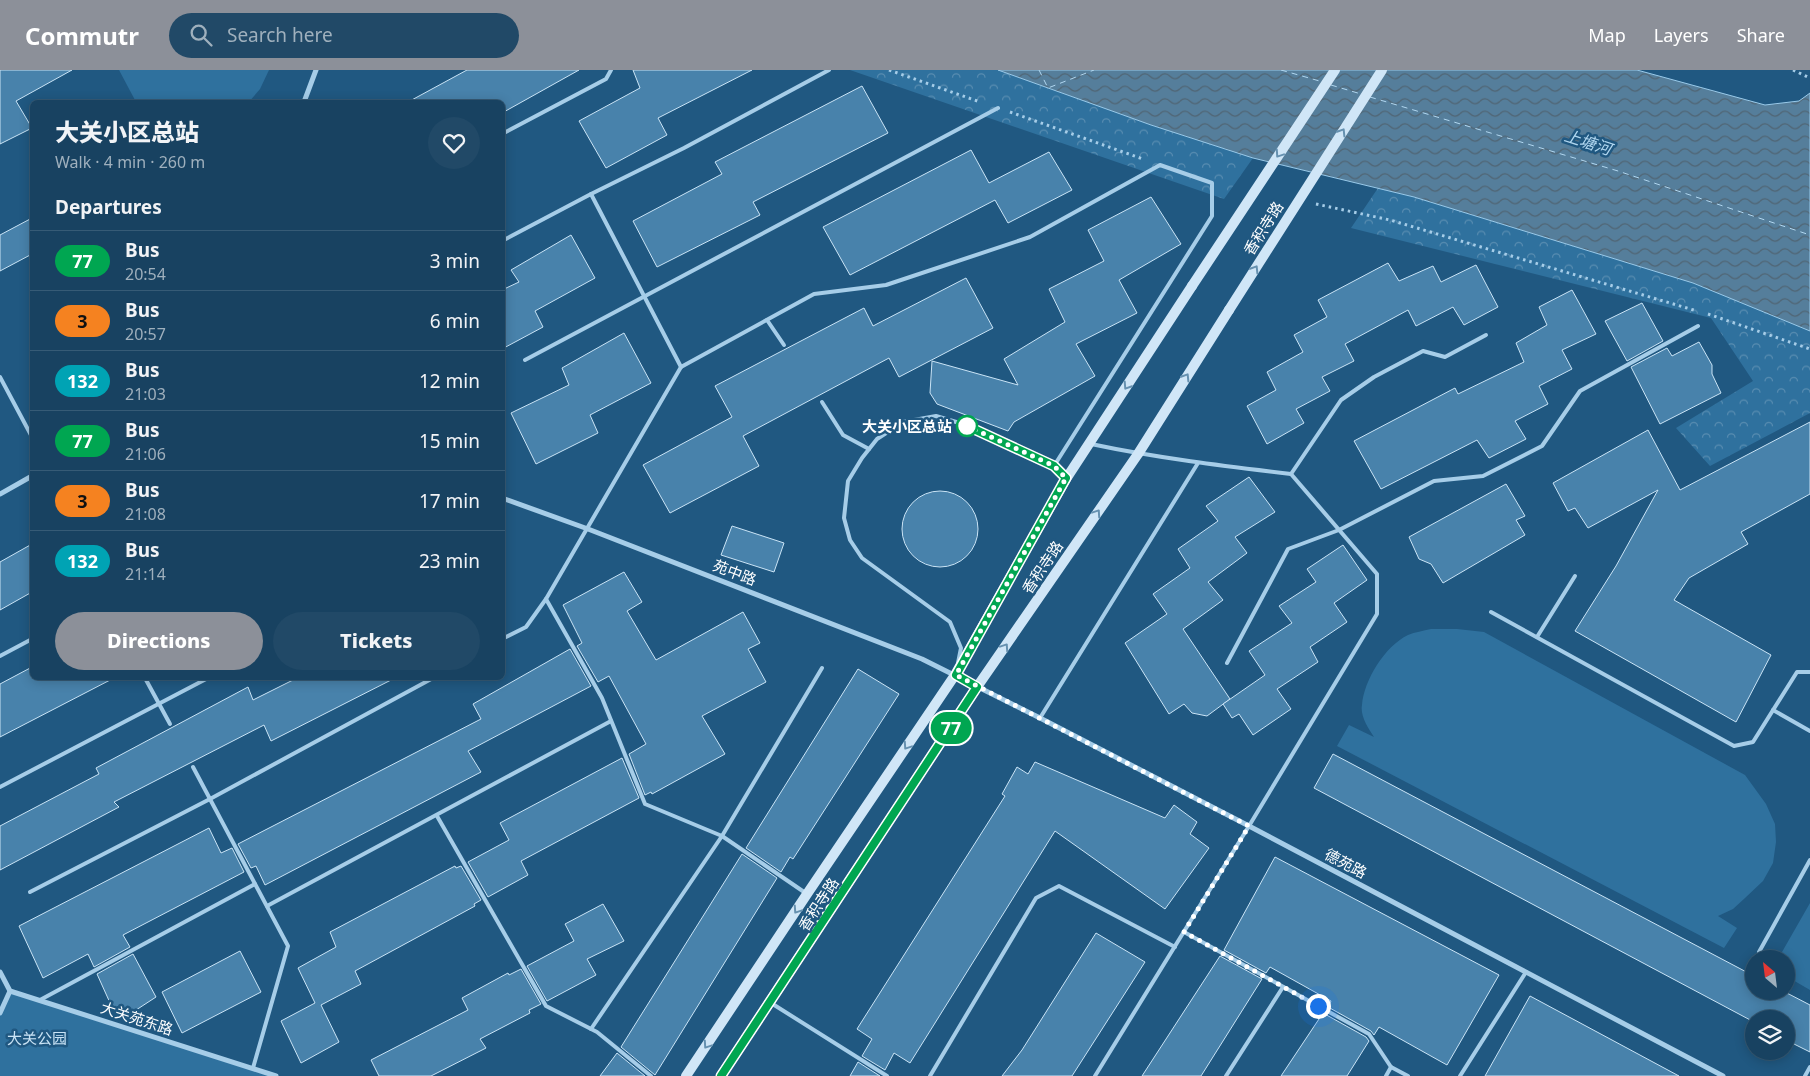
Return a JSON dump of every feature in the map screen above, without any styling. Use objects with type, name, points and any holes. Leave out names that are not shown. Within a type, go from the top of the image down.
[{"type":"main road","name":"香积寺路","points":[[686,1076],[956,675],[1066,478],[1335,70]]},
{"type":"main road","name":"香积寺路","points":[[721,1076],[977,687],[1138,454],[1382,70]]},
{"type":"street","points":[[305,100],[316,70]]},
{"type":"street","points":[[0,494],[30,477]]},
{"type":"street","name":"苑中路","points":[[505,499],[588,528],[922,659],[956,675]]},
{"type":"street","name":"德苑路","points":[[956,675],[1249,826],[1723,1076]]},
{"type":"street","points":[[0,972],[10,991],[0,1014]]},
{"type":"street","name":"大关苑东路","points":[[10,991],[276,1076]]},
{"type":"lane","points":[[505,132],[606,78],[611,70]]},
{"type":"lane","points":[[505,239],[684,148],[829,70]]},
{"type":"lane","points":[[525,360],[998,108]]},
{"type":"lane","points":[[505,636],[526,627],[546,599],[681,367],[814,294],[886,284],[1030,237],[1160,165],[1212,184],[1212,216],[1054,466]]},
{"type":"lane","points":[[591,194],[681,367]]},
{"type":"lane","points":[[767,320],[784,345]]},
{"type":"lane","points":[[1227,663],[1288,549],[1339,530],[1434,481],[1483,476],[1542,446],[1580,391],[1698,326]]},
{"type":"lane","points":[[1291,474],[1341,400],[1374,377],[1423,351],[1444,357],[1486,335]]},
{"type":"lane","points":[[0,377],[30,433]]},
{"type":"lane","points":[[822,402],[843,435],[869,449]]},
{"type":"lane","points":[[956,675],[961,648],[950,622],[862,558],[850,540],[844,518],[848,481],[877,439],[902,422],[936,416],[963,424],[1054,466],[1066,478]]},
{"type":"lane","points":[[1090,443],[1138,454],[1291,474],[1377,574],[1377,614],[1095,1076]]},
{"type":"lane","points":[[1040,718],[1198,463]]},
{"type":"lane","points":[[1537,637],[1575,576]]},
{"type":"lane","points":[[546,599],[602,698],[645,804],[722,836],[807,894]]},
{"type":"lane","points":[[1491,612],[1734,746],[1753,742],[1797,672],[1810,672]]},
{"type":"lane","points":[[0,656],[30,640]]},
{"type":"lane","points":[[591,1029],[722,836],[822,668]]},
{"type":"lane","points":[[146,680],[170,724]]},
{"type":"lane","points":[[0,788],[204,680]]},
{"type":"lane","points":[[30,892],[210,800],[429,680]]},
{"type":"lane","points":[[1773,710],[1810,731]]},
{"type":"lane","points":[[267,906],[611,721]]},
{"type":"lane","points":[[193,767],[288,946],[253,1068]]},
{"type":"lane","points":[[437,816],[546,1006],[597,1032],[651,1076]]},
{"type":"lane","points":[[1760,950],[1810,860]]},
{"type":"lane","points":[[40,1000],[255,884]]},
{"type":"lane","points":[[930,1076],[1036,898],[1059,886],[1175,947]]},
{"type":"lane","points":[[1184,932],[1369,1034],[1391,1068],[1408,1076]]},
{"type":"lane","points":[[1460,1076],[1526,972]]},
{"type":"lane","points":[[1226,1076],[1283,987]]},
{"type":"lane","points":[[770,1003],[887,1076]]},
{"type":"lane","points":[[1805,1076],[1810,1067]]},
{"type":"lane","points":[[1386,1076],[1391,1068]]},
{"type":"path","points":[[889,70],[1160,165]]},
{"type":"path","points":[[1793,70],[1810,78]]},
{"type":"path","points":[[1310,203],[1399,222],[1739,324],[1810,348]]},
{"type":"green space","points":[[119,70],[269,70],[260,89],[251,100],[135,100]]},
{"type":"green space","points":[[850,70],[998,70],[1151,125],[1253,158],[1224,199]]},
{"type":"green space","points":[[1378,188],[1414,197],[1693,283],[1810,331],[1810,413],[1710,466],[1676,428],[1753,381],[1711,318],[1351,228]]},
{"type":"green space","points":[[1431,629],[1484,632],[1745,775],[1766,804],[1775,824],[1776,842],[1773,863],[1763,881],[1733,909],[1718,916],[1737,928],[1724,948],[1337,746],[1349,725],[1374,737],[1362,713],[1364,695],[1371,675],[1384,655],[1400,640],[1408,635]]},
{"type":"green space","points":[[1810,903],[1810,990],[1795,981],[1795,950],[1783,950]]},
{"type":"green space","name":"大关公园","points":[[10,991],[276,1076],[0,1076],[0,1013]]},
{"type":"water","name":"上塘河","points":[[998,70],[1637,70],[1765,105],[1799,101],[1810,93],[1810,331],[1693,283],[1414,197],[1253,158],[1151,125]]},
{"type":"building","points":[[0,70],[72,70],[16,101],[30,125],[30,129],[0,144]]},
{"type":"building","points":[[467,70],[579,70],[505,111],[505,100],[412,100]]},
{"type":"building","points":[[633,70],[752,70],[658,118],[667,135],[606,168],[579,121],[640,88]]},
{"type":"building","points":[[862,86],[888,133],[753,202],[760,215],[657,267],[633,221],[722,174],[715,162]]},
{"type":"building","points":[[971,150],[989,183],[1049,152],[1072,190],[1008,223],[995,200],[850,275],[823,227]]},
{"type":"building","points":[[1151,197],[1181,244],[1119,280],[1137,313],[1076,344],[1095,376],[1014,422],[1008,431],[937,404],[930,393],[932,361],[1018,385],[1004,359],[1065,322],[1049,289],[1104,261],[1088,230]]},
{"type":"building","points":[[30,219],[30,255],[0,271],[0,235]]},
{"type":"building","points":[[571,235],[595,278],[535,311],[543,327],[505,347],[505,289],[519,282],[511,270]]},
{"type":"building","points":[[1388,263],[1399,281],[1433,266],[1441,282],[1476,265],[1498,307],[1464,325],[1453,307],[1416,326],[1408,310],[1345,344],[1354,361],[1322,377],[1330,391],[1296,409],[1304,423],[1267,444],[1247,406],[1276,390],[1267,372],[1303,352],[1294,335],[1327,317],[1318,300]]},
{"type":"building","points":[[966,278],[993,328],[899,377],[889,358],[743,436],[759,466],[670,513],[643,465],[732,417],[715,386],[864,308],[873,326]]},
{"type":"building","points":[[1572,290],[1596,334],[1562,350],[1572,369],[1539,386],[1548,404],[1515,421],[1526,439],[1489,458],[1477,440],[1381,489],[1354,441],[1455,388],[1458,394],[1524,362],[1516,343],[1547,325],[1539,307]]},
{"type":"building","points":[[1642,303],[1663,341],[1627,361],[1605,321]]},
{"type":"building","points":[[624,333],[651,383],[590,415],[598,433],[536,464],[511,413],[569,385],[562,368]]},
{"type":"building","points":[[1699,342],[1712,365],[1712,374],[1721,393],[1660,424],[1631,367],[1667,348],[1672,356]]},
{"type":"building","points":[[1810,422],[1810,494],[1741,532],[1748,544],[1689,578],[1674,600],[1771,655],[1736,722],[1575,631],[1616,566],[1658,490],[1588,528],[1575,508],[1568,511],[1553,483],[1648,430],[1680,490]]},
{"type":"building","points":[[1249,477],[1275,512],[1235,537],[1247,553],[1208,582],[1223,600],[1183,629],[1230,699],[1207,716],[1192,713],[1184,704],[1169,714],[1125,643],[1167,614],[1153,594],[1190,568],[1178,549],[1218,521],[1206,506]]},
{"type":"building","points":[[1506,484],[1525,516],[1516,520],[1525,535],[1443,583],[1431,564],[1419,559],[1409,537]]},
{"type":"building","points":[[933,491],[947,491],[961,497],[972,508],[976,514],[978,529],[976,544],[967,556],[955,565],[933,567],[919,561],[908,550],[902,536],[902,522],[908,508],[919,497]]},
{"type":"building","points":[[732,526],[784,543],[774,572],[721,555]]},
{"type":"building","points":[[30,545],[30,593],[0,610],[0,562]]},
{"type":"building","points":[[1343,545],[1367,580],[1334,603],[1347,622],[1310,647],[1318,662],[1277,689],[1291,709],[1253,735],[1239,714],[1232,718],[1223,704],[1265,675],[1249,651],[1292,623],[1279,606],[1316,582],[1307,569]]},
{"type":"building","points":[[624,572],[642,602],[627,611],[656,660],[743,612],[760,643],[748,649],[766,682],[702,716],[725,754],[652,794],[651,792],[645,795],[629,754],[646,744],[609,676],[598,682],[577,646],[582,643],[563,605]]},
{"type":"building","points":[[570,649],[591,686],[468,751],[481,772],[265,885],[256,866],[251,868],[238,844],[481,719],[473,704]]},
{"type":"building","points":[[30,668],[30,680],[110,680],[0,737],[0,684]]},
{"type":"building","points":[[858,669],[899,694],[793,859],[790,857],[781,872],[746,848]]},
{"type":"building","points":[[293,680],[391,680],[271,741],[264,725],[114,802],[119,807],[0,870],[0,826],[99,774],[96,768],[248,687],[253,700]]},
{"type":"building","points":[[1333,754],[1745,971],[1745,1000],[1795,1000],[1795,997],[1810,1005],[1810,1052],[1795,1044],[1795,1010],[1745,1010],[1745,1017],[1314,788]]},
{"type":"building","points":[[622,758],[639,798],[521,861],[528,875],[488,897],[468,862],[509,840],[500,823]]},
{"type":"building","points":[[1035,762],[1165,818],[1174,805],[1197,822],[1190,834],[1209,848],[1165,909],[1055,831],[910,1063],[894,1053],[885,1070],[862,1056],[872,1039],[857,1029],[1005,796],[1002,794],[1017,767],[1028,774]]},
{"type":"building","points":[[209,828],[221,853],[232,848],[244,872],[123,935],[130,947],[94,967],[88,954],[43,978],[19,926]]},
{"type":"building","points":[[742,854],[777,878],[655,1075],[621,1047]]},
{"type":"building","points":[[1275,857],[1499,975],[1447,1065],[1379,1027],[1374,1035],[1371,1031],[1328,1007],[1331,1001],[1270,967],[1266,973],[1224,950]]},
{"type":"building","points":[[455,866],[456,868],[461,866],[481,900],[474,904],[475,906],[355,971],[361,984],[321,1005],[339,1042],[301,1063],[281,1021],[315,1003],[298,968],[336,947],[330,932]]},
{"type":"building","points":[[603,904],[624,941],[587,959],[596,975],[547,1001],[527,966],[574,941],[565,924]]},
{"type":"building","points":[[1096,933],[1145,962],[1072,1076],[1002,1076],[1022,1050]]},
{"type":"building","points":[[240,951],[261,992],[182,1033],[162,992]]},
{"type":"building","points":[[133,954],[156,997],[133,1012],[111,1005],[97,974]]},
{"type":"building","points":[[1220,956],[1262,979],[1201,1076],[1142,1076]]},
{"type":"building","points":[[521,969],[541,1004],[529,1010],[530,1013],[480,1039],[486,1048],[431,1076],[379,1076],[371,1060],[468,1010],[462,998],[508,973],[509,975]]},
{"type":"building","points":[[1530,996],[1679,1076],[1485,1076]]},
{"type":"building","points":[[1323,1013],[1366,1037],[1369,1041],[1347,1076],[1281,1076]]},
{"type":"building","points":[[617,1053],[645,1076],[600,1076]]},
{"type":"building","points":[[858,1062],[880,1076],[850,1076]]},
{"type":"ferry route","points":[[1039,70],[1048,88],[1094,70]]},
{"type":"ferry route","points":[[1281,70],[1323,82]]},
{"type":"ferry route","points":[[1331,85],[1361,94]]},
{"type":"ferry route","points":[[1370,97],[1618,171],[1810,235]]},
{"type":"bus line","name":"77","points":[[721,1076],[977,687],[956,675],[1066,478],[1054,466],[963,424]]},
{"type":"place","name":"大关小区总站","points":[[967,426]]},
{"type":"route","points":[[967,426],[963,424],[1054,466],[1066,478],[956,675],[1249,826],[1184,932],[1318,1006]]}]
